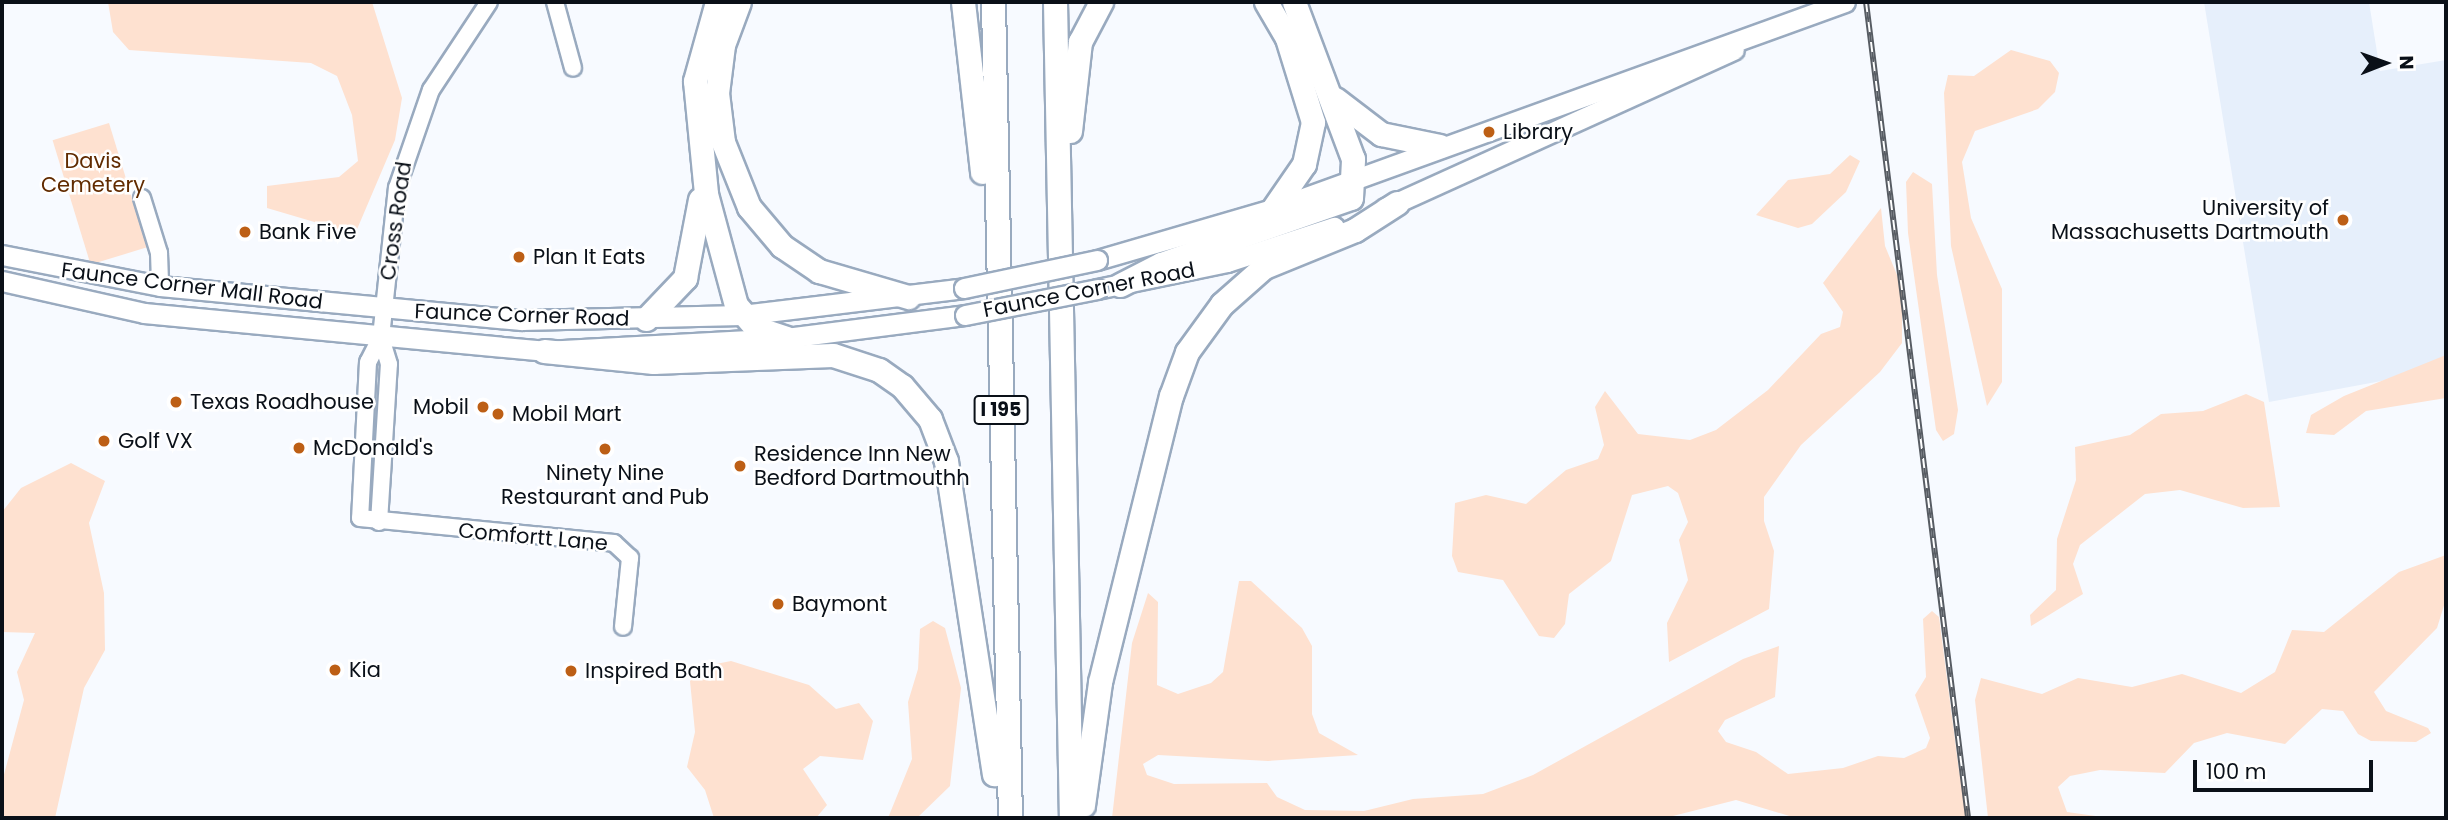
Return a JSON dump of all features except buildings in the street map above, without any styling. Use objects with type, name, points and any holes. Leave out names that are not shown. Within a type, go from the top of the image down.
[{"type":"highway","points":[[646,319],[685,278],[696,240],[702,171],[695,80],[717,2]]},
{"type":"highway","points":[[739,2],[723,45],[717,93],[725,150],[749,207],[806,264],[847,284],[908,297]]},
{"type":"highway","points":[[963,2],[998,262]]},
{"type":"highway","name":"I 195","points":[[993,2],[1010,818]]},
{"type":"highway","points":[[1055,2],[1071,818]]},
{"type":"highway","points":[[1060,225],[1077,58],[1101,2]]},
{"type":"highway","points":[[1266,2],[1295,57],[1313,122],[1304,164],[1273,209]]},
{"type":"highway","points":[[1120,285],[1161,264],[1339,207],[1351,198],[1356,179],[1332,97],[1294,2]]},
{"type":"highway","points":[[1332,97],[1381,134],[1440,146]]},
{"type":"highway","points":[[702,171],[742,315],[786,338]]},
{"type":"highway","points":[[1081,818],[1100,682],[1171,396],[1187,352],[1222,304],[1264,267],[1355,230],[1397,203]]},
{"type":"highway","points":[[544,351],[653,362],[833,355],[879,370],[911,395],[930,419],[946,461],[1001,818]]},
{"type":"main road","name":"Faunce Corner Road","points":[[384,309],[521,320],[646,319],[742,315],[908,297],[964,288],[1097,260],[1273,209],[1588,93],[1753,39],[1845,2]]},
{"type":"main road","name":"Faunce Corner Road","points":[[381,337],[544,351],[786,338],[965,315],[1120,285],[1270,249],[1397,203],[1600,114],[1753,39]]},
{"type":"main road","points":[[1588,93],[1600,114]]},
{"type":"main road","name":"Faunce Corner Mall Road","points":[[2,255],[160,286],[384,309]]},
{"type":"main road","name":"Faunce Corner Mall Road","points":[[2,281],[104,307],[381,337]]},
{"type":"street","name":"Cross Road","points":[[381,337],[392,215],[407,148],[442,71],[489,2]]},
{"type":"street","points":[[555,2],[573,68]]},
{"type":"street","points":[[142,198],[159,253],[160,286]]},
{"type":"street","points":[[379,522],[389,364],[381,337]]},
{"type":"street","name":"Comfortt Lane","points":[[381,337],[368,362],[360,518],[621,545],[630,564],[623,627]]},
{"type":"shaded area","name":"University of Massachusetts Dartmouth","points":[[2204,2],[2369,2],[2380,71],[2446,60],[2446,369],[2269,402]]},
{"type":"green space","points":[[108,2],[372,2],[402,98],[395,140],[355,234],[267,208],[267,186],[339,177],[358,161],[352,115],[337,76],[311,63],[129,50],[113,32]]},
{"type":"green space","points":[[2011,50],[2050,61],[2059,73],[2055,92],[2038,109],[1975,131],[1962,162],[1971,218],[2002,289],[2002,382],[1987,406],[1951,246],[1944,93],[1948,75],[1974,76]]},
{"type":"green space","name":"Davis Cemetery","points":[[109,123],[147,247],[91,265],[53,140]]},
{"type":"green space","points":[[1850,155],[1860,161],[1846,192],[1812,224],[1798,228],[1756,215],[1788,180],[1830,174]]},
{"type":"green space","points":[[1913,172],[1932,184],[1937,275],[1958,410],[1954,434],[1943,441],[1936,430],[1908,233],[1906,182]]},
{"type":"green space","points":[[1881,208],[1885,246],[1902,287],[1902,343],[1880,372],[1801,445],[1764,497],[1764,521],[1774,551],[1769,609],[1669,662],[1667,623],[1688,580],[1679,540],[1688,522],[1678,493],[1668,486],[1632,495],[1611,561],[1569,594],[1565,624],[1554,638],[1539,636],[1503,580],[1458,572],[1452,556],[1455,503],[1486,495],[1526,504],[1566,470],[1598,459],[1604,445],[1595,407],[1605,391],[1638,434],[1690,440],[1716,430],[1768,390],[1821,334],[1840,327],[1843,312],[1823,283]]},
{"type":"green space","points":[[2446,355],[2446,398],[2366,411],[2334,435],[2306,433],[2311,415],[2344,396]]},
{"type":"green space","points":[[2246,394],[2264,402],[2280,507],[2243,508],[2180,490],[2145,494],[2080,545],[2073,564],[2083,594],[2031,626],[2030,615],[2056,590],[2057,539],[2076,480],[2075,447],[2130,435],[2161,414],[2203,411]]},
{"type":"green space","points":[[71,463],[105,481],[89,523],[104,593],[105,650],[84,688],[55,818],[2,818],[2,782],[24,700],[17,672],[35,633],[2,632],[2,512],[21,488]]},
{"type":"green space","points":[[2446,555],[2446,599],[2437,628],[2374,692],[2386,711],[2428,728],[2431,733],[2416,742],[2371,741],[2358,734],[2343,711],[2322,709],[2285,744],[2227,733],[2194,743],[2165,773],[2100,770],[2070,776],[2058,787],[2067,812],[2110,818],[1988,818],[1975,700],[1981,678],[2042,694],[2078,678],[2132,687],[2182,674],[2241,693],[2275,672],[2292,630],[2324,632],[2399,572]]},
{"type":"green space","points":[[1239,581],[1251,581],[1302,628],[1312,646],[1312,714],[1319,733],[1358,755],[1268,761],[1158,755],[1143,764],[1147,775],[1174,784],[1267,783],[1277,797],[1305,810],[1364,811],[1413,799],[1483,794],[1533,775],[1743,659],[1779,646],[1775,697],[1725,720],[1718,731],[1726,742],[1756,752],[1788,774],[1843,768],[1878,756],[1904,758],[1926,748],[1930,738],[1915,695],[1926,677],[1923,619],[1932,611],[1939,617],[1959,771],[1971,818],[1796,818],[1736,800],[1665,818],[1112,818],[1132,643],[1148,593],[1158,602],[1157,685],[1178,694],[1211,683],[1223,672]]},
{"type":"green space","points":[[933,621],[945,628],[961,688],[950,786],[917,818],[888,818],[912,759],[908,702],[918,669],[920,629]]},
{"type":"green space","points":[[731,661],[809,685],[836,709],[859,703],[873,721],[863,760],[820,756],[803,769],[827,805],[816,818],[714,818],[705,790],[687,767],[695,732],[690,681],[706,666]]},
{"type":"railway","points":[[1866,2],[1968,818]]},
{"type":"place","name":"Library","points":[[1489,132]]},
{"type":"place","name":"University of Massachusetts Dartmouth","points":[[2343,220]]},
{"type":"place","name":"Bank Five","points":[[245,232]]},
{"type":"place","name":"Plan It Eats","points":[[519,257]]},
{"type":"place","name":"Texas Roadhouse","points":[[176,402]]},
{"type":"place","name":"Mobil","points":[[483,407]]},
{"type":"place","name":"Mobil Mart","points":[[498,414]]},
{"type":"place","name":"Golf VX","points":[[104,441]]},
{"type":"place","name":"McDonald's","points":[[299,448]]},
{"type":"place","name":"Ninety Nine Restaurant and Pub","points":[[605,449]]},
{"type":"place","name":"Residence Inn New Bedford Dartmouthh","points":[[740,466]]},
{"type":"place","name":"Baymont","points":[[778,604]]},
{"type":"place","name":"Kia","points":[[335,670]]},
{"type":"place","name":"Inspired Bath","points":[[571,671]]}]
